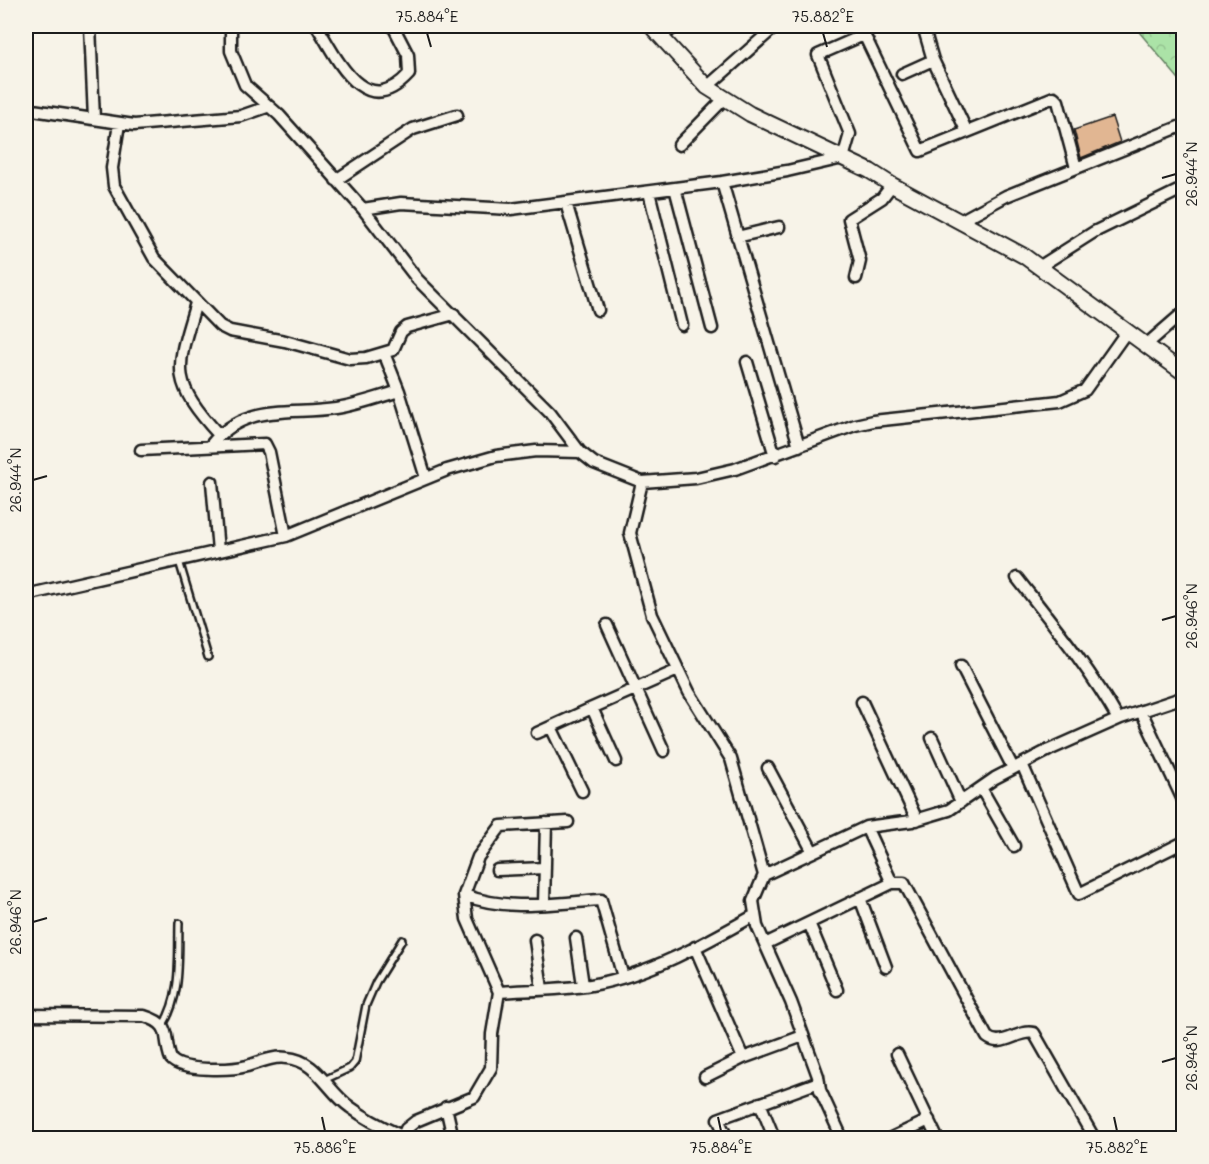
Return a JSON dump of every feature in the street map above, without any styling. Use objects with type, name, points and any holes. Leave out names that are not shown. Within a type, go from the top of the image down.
[{"type":"street","points":[[90,26],[94,119]]},
{"type":"street","points":[[231,26],[231,51],[245,85],[267,107],[279,115],[363,209],[417,279],[550,412],[580,452],[594,463],[642,482],[696,478],[775,456],[855,424],[1060,401],[1085,390],[1127,331]]},
{"type":"street","points":[[317,26],[344,71],[362,88],[374,92],[390,89],[409,74],[408,55],[393,26]]},
{"type":"street","points":[[677,26],[656,31],[707,87],[750,114],[843,158],[960,221],[1039,267],[1184,373]]},
{"type":"street","points":[[707,87],[776,26]]},
{"type":"street","points":[[923,26],[933,60],[967,132]]},
{"type":"street","points":[[843,158],[850,134],[818,55],[863,30],[920,151],[1054,97],[1058,101],[1076,168]]},
{"type":"street","points":[[902,74],[933,60]]},
{"type":"street","points":[[679,145],[725,98]]},
{"type":"street","points":[[26,109],[119,124],[242,116],[267,107]]},
{"type":"street","points":[[336,180],[413,129],[457,115]]},
{"type":"street","points":[[119,124],[112,168],[114,186],[154,258],[220,326],[230,331],[285,341],[350,359],[366,358],[396,347],[403,329],[454,314]]},
{"type":"street","points":[[960,221],[1006,196],[1184,124]]},
{"type":"street","points":[[363,209],[401,203],[511,209],[722,182],[787,171],[843,158]]},
{"type":"street","points":[[722,182],[799,446]]},
{"type":"street","points":[[856,278],[860,261],[848,221],[882,198],[891,185]]},
{"type":"street","points":[[675,188],[712,327]]},
{"type":"street","points":[[1039,267],[1094,232],[1184,188]]},
{"type":"street","points":[[649,192],[682,325]]},
{"type":"street","points":[[566,203],[598,310]]},
{"type":"street","points":[[737,237],[779,227]]},
{"type":"street","points":[[196,303],[180,355],[179,373],[192,404],[219,435]]},
{"type":"street","points":[[1146,345],[1184,312]]},
{"type":"street","points":[[384,352],[399,391],[426,478]]},
{"type":"street","points":[[747,362],[775,456]]},
{"type":"street","points":[[210,446],[229,427],[272,411],[337,408],[399,391]]},
{"type":"street","points":[[141,450],[256,443],[267,447],[286,536]]},
{"type":"street","points":[[26,595],[286,536],[426,478],[496,456],[536,451],[580,452]]},
{"type":"street","points":[[212,482],[218,551]]},
{"type":"street","points":[[642,482],[630,533],[652,615],[689,692],[731,759],[764,875],[753,901],[755,915],[803,1036],[820,1090],[842,1138]]},
{"type":"street","points":[[1017,578],[1086,667],[1118,719]]},
{"type":"street","points":[[607,625],[664,751]]},
{"type":"street","points":[[961,666],[1018,766],[1079,894],[1184,842]]},
{"type":"street","points":[[537,733],[678,670]]},
{"type":"street","points":[[764,875],[866,826],[917,820],[949,810],[1018,766],[1118,719],[1184,697]]},
{"type":"street","points":[[862,702],[917,820]]},
{"type":"street","points":[[592,708],[616,760]]},
{"type":"street","points":[[1141,711],[1184,802]]},
{"type":"street","points":[[552,727],[582,791]]},
{"type":"street","points":[[932,738],[961,801]]},
{"type":"street","points":[[768,768],[813,852]]},
{"type":"street","points":[[981,788],[1014,846]]},
{"type":"street","points":[[26,1015],[144,1016],[163,1025],[171,1059],[181,1066],[206,1069],[245,1066],[262,1060],[286,1057],[306,1061],[350,1107],[402,1137],[406,1129],[416,1120],[474,1097],[491,1068],[492,1034],[499,992],[466,919],[464,896],[478,857],[501,826],[568,822]]},
{"type":"street","points":[[544,904],[546,823]]},
{"type":"street","points":[[866,826],[892,882]]},
{"type":"street","points":[[497,870],[545,868]]},
{"type":"street","points":[[765,944],[892,882],[904,883],[987,1037],[1000,1041],[1026,1032],[1034,1033],[1094,1138]]},
{"type":"street","points":[[464,896],[523,907],[601,900],[623,977]]},
{"type":"street","points":[[860,898],[886,967]]},
{"type":"street","points":[[499,992],[583,986],[623,977],[695,947],[755,915]]},
{"type":"street","points":[[808,923],[837,990]]},
{"type":"street","points":[[576,938],[583,986]]},
{"type":"street","points":[[535,940],[542,989]]},
{"type":"street","points":[[695,947],[743,1058]]},
{"type":"street","points":[[705,1077],[743,1058],[803,1036]]},
{"type":"street","points":[[897,1054],[937,1138]]},
{"type":"street","points":[[727,1138],[718,1119],[819,1082]]},
{"type":"street","points":[[760,1104],[773,1135]]},
{"type":"street","points":[[446,1107],[453,1138]]},
{"type":"street","points":[[891,1138],[929,1120]]},
{"type":"lane","points":[[178,561],[208,657]]},
{"type":"lane","points":[[163,1025],[173,1009],[176,996],[179,923]]},
{"type":"lane","points":[[323,1081],[350,1068],[355,1062],[366,1005],[376,982],[402,940]]},
{"type":"green space","points":[[1134,26],[1183,26],[1183,84]]},
{"type":"building","points":[[1112,117],[1120,142],[1081,158],[1074,130]]}]
